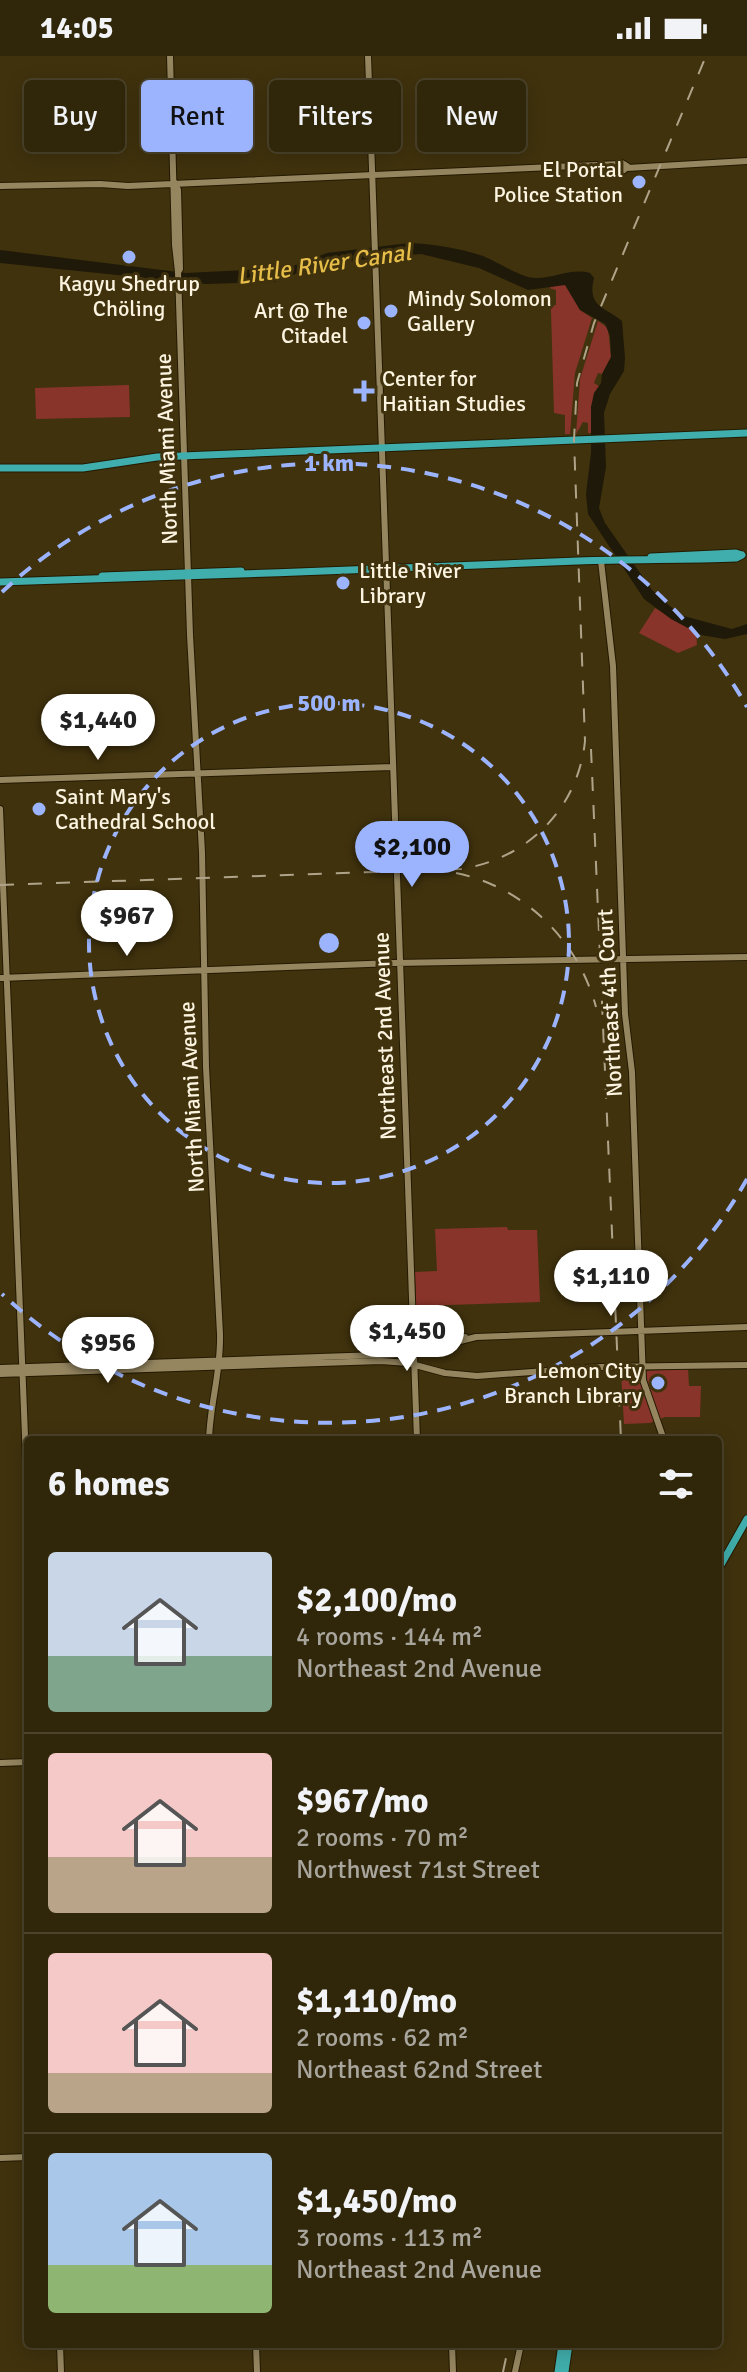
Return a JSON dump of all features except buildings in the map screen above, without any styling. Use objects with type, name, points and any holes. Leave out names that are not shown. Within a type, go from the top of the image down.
[{"type":"main road","name":"North Miami Avenue","points":[[170,56],[175,183],[178,190],[188,575],[202,852],[206,1067],[220,1363],[209,1436]]},
{"type":"main road","name":"Northeast 2nd Avenue","points":[[368,56],[417,1436]]},
{"type":"main road","points":[[0,186],[175,183],[747,161]]},
{"type":"main road","points":[[0,468],[78,468],[141,458],[747,433]]},
{"type":"main road","points":[[0,582],[113,580],[254,571],[736,558],[745,555]]},
{"type":"main road","name":"Northeast 4th Court","points":[[601,561],[613,666],[625,1021],[632,1072],[642,1367],[644,1387],[663,1436]]},
{"type":"main road","points":[[72,580],[139,574],[188,575]]},
{"type":"main road","points":[[113,580],[139,574]]},
{"type":"main road","points":[[0,780],[392,767]]},
{"type":"main road","points":[[0,809],[3,978],[25,1436]]},
{"type":"main road","points":[[3,978],[399,963],[747,957]]},
{"type":"main road","points":[[412,1338],[747,1327]]},
{"type":"main road","points":[[0,1371],[413,1354],[476,1337]]},
{"type":"main road","points":[[220,1363],[381,1361],[408,1358],[413,1354]]},
{"type":"main road","points":[[381,1361],[477,1376],[601,1367],[747,1365]]},
{"type":"main road","points":[[722,1563],[747,1519]]},
{"type":"main road","points":[[0,1763],[24,1762]]},
{"type":"main road","points":[[0,2158],[24,2157]]},
{"type":"main road","points":[[60,2348],[61,2372]]},
{"type":"main road","points":[[256,2348],[257,2372]]},
{"type":"main road","points":[[452,2348],[453,2372]]},
{"type":"main road","points":[[515,2372],[520,2348]]},
{"type":"main road","points":[[562,2372],[564,2348]]},
{"type":"shaded area","points":[[409,243],[474,253],[528,277],[590,273],[594,278],[592,288],[595,300],[622,321],[625,358],[624,371],[610,394],[604,413],[606,467],[599,508],[605,523],[652,590],[680,615],[732,629],[747,624],[747,634],[725,639],[701,635],[671,619],[644,599],[588,514],[586,494],[591,453],[591,407],[594,393],[611,357],[610,336],[605,324],[580,310],[565,285],[528,290],[479,268],[421,254],[319,264],[276,282],[205,284],[0,263],[0,250],[186,273],[288,268],[327,253]]},
{"type":"shaded area","points":[[565,284],[580,310],[592,318],[575,373],[570,434],[565,434],[565,415],[554,413],[551,306],[556,305],[556,290],[549,288]]},
{"type":"shaded area","points":[[598,321],[608,328],[611,357],[594,383],[599,386],[591,407],[591,433],[588,433],[588,423],[583,422],[576,434],[580,379]]},
{"type":"shaded area","points":[[129,385],[130,417],[36,419],[35,388]]},
{"type":"shaded area","points":[[655,608],[696,632],[697,645],[678,653],[639,633]]},
{"type":"shaded area","points":[[507,1227],[508,1230],[537,1230],[540,1302],[416,1306],[415,1272],[437,1271],[435,1229]]},
{"type":"shaded area","points":[[688,1369],[689,1386],[701,1386],[700,1417],[665,1417],[650,1423],[624,1424],[621,1372]]},
{"type":"railway","points":[[0,885],[461,869],[507,854],[545,827],[572,788],[585,741],[574,440],[577,383],[594,323],[706,56]]},
{"type":"railway","points":[[591,749],[621,1436]]},
{"type":"railway","points":[[456,873],[504,890],[545,920],[576,960],[596,1007]]},
{"type":"railway","points":[[503,2372],[508,2348]]},
{"type":"place","name":"El Portal Police Station","points":[[639,182]]},
{"type":"place","name":"Kagyu Shedrup Chöling","points":[[129,257]]},
{"type":"place","name":"Mindy Solomon Gallery","points":[[391,311]]},
{"type":"place","name":"Art @ The Citadel","points":[[364,323]]},
{"type":"place","name":"Center for Haitian Studies","points":[[364,391]]},
{"type":"place","name":"Little River Library","points":[[343,583]]},
{"type":"place","name":"Saint Mary's Cathedral School","points":[[39,809]]},
{"type":"place","name":"Lemon City Branch Library","points":[[658,1383]]},
{"type":"water label","name":"Little River Canal","points":[[324,264]]}]
